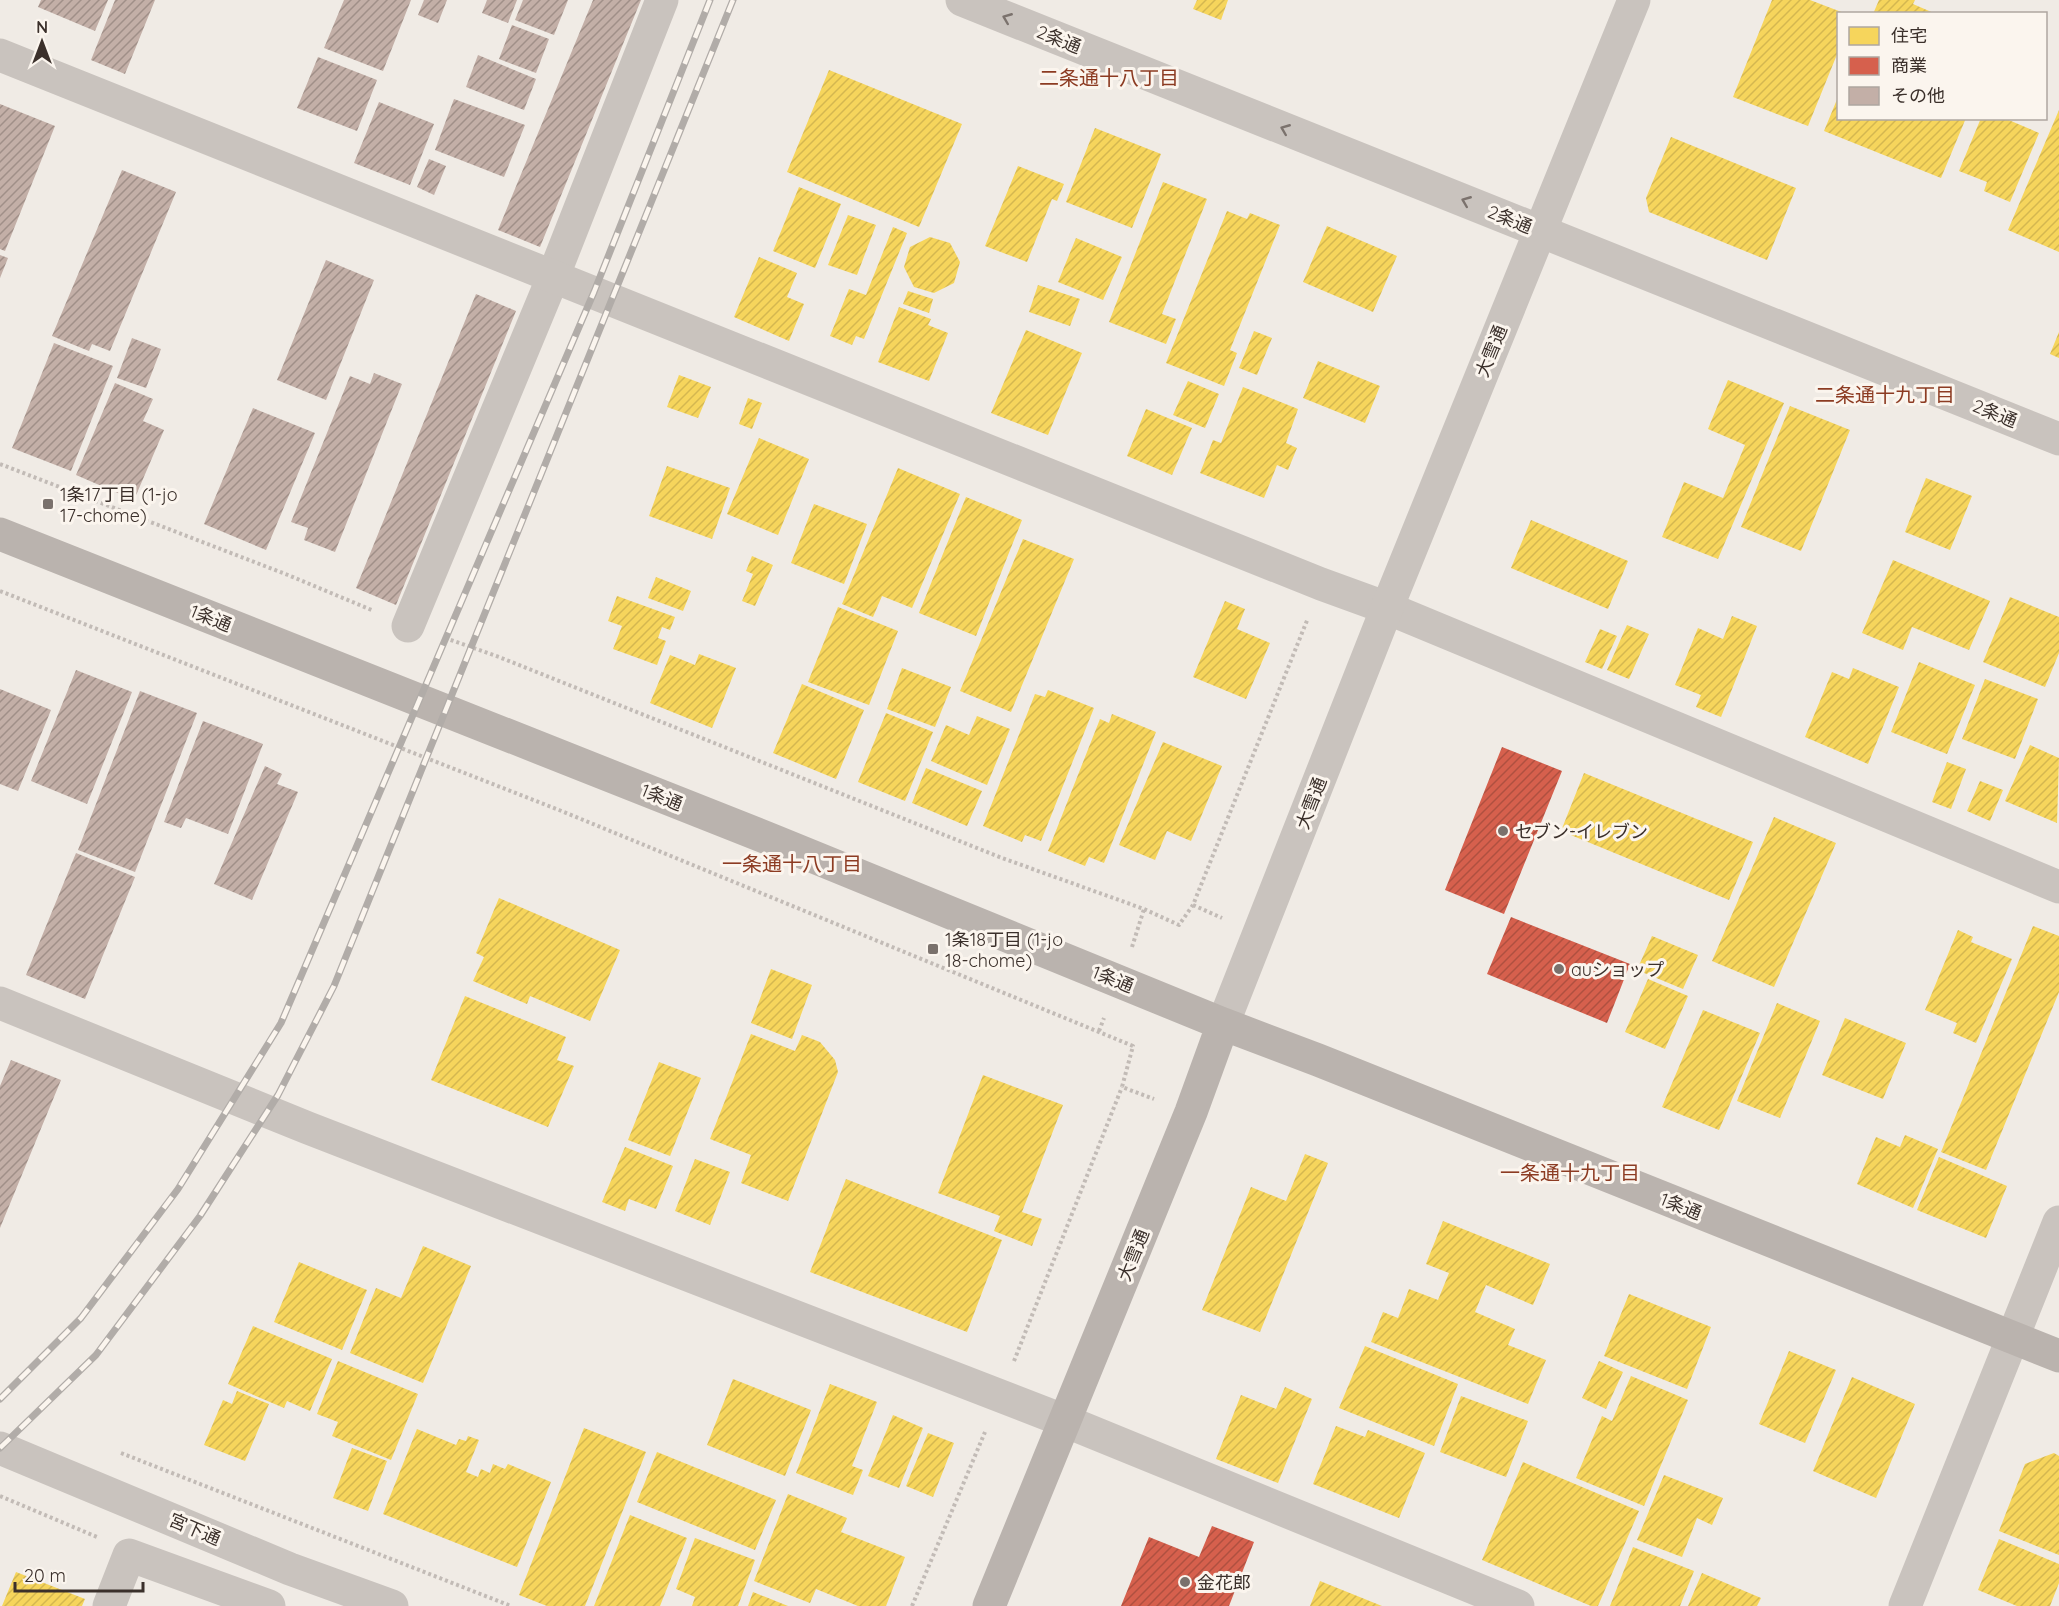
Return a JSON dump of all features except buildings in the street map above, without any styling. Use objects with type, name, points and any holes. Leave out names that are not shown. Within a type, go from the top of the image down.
[{"type":"main road","name":"1条通","points":[[0,534],[766,837],[1223,1024],[2059,1356]]},
{"type":"main road","name":"大雪通","points":[[989,1606],[1191,1112],[1223,1024]]},
{"type":"street","points":[[408,626],[554,277],[662,0]]},
{"type":"street","name":"2条通","points":[[962,0],[2059,439]]},
{"type":"street","name":"大雪通","points":[[1223,1024],[1387,608],[1634,0]]},
{"type":"street","points":[[0,55],[1321,584],[1387,608],[2059,887]]},
{"type":"street","points":[[0,1003],[308,1128],[1000,1395],[1518,1606]]},
{"type":"street","points":[[1905,1606],[2059,1222]]},
{"type":"street","name":"宮下通","points":[[0,1448],[290,1569],[385,1605]]},
{"type":"street","points":[[109,1606],[129,1555],[269,1606]]},
{"type":"path","points":[[0,464],[288,575],[408,626],[499,657],[991,853],[1179,924],[1193,905],[1321,584]]},
{"type":"path","points":[[0,591],[559,810],[1133,1046],[1122,1087],[1000,1395],[912,1606]]},
{"type":"path","points":[[1122,1087],[1191,1112]]},
{"type":"path","points":[[111,1449],[511,1606]]},
{"type":"path","points":[[0,1496],[88,1532],[129,1555]]},
{"type":"railway","points":[[0,1399],[81,1318],[178,1189],[281,1023],[594,292],[710,0]]},
{"type":"railway","points":[[0,1448],[96,1355],[200,1216],[278,1095],[334,986],[733,0]]},
{"type":"place","name":"1条17丁目 (1-jo 17-chome)","points":[[48,504]]},
{"type":"place","name":"セブン-イレブン","points":[[1503,831]]},
{"type":"place","name":"1条18丁目 (1-jo 18-chome)","points":[[933,949]]},
{"type":"place","name":"auショップ","points":[[1559,969]]},
{"type":"place","name":"金花郎","points":[[1185,1582]]},
{"type":"district","name":"二条通十八丁目","points":[[1109,77]]},
{"type":"district","name":"二条通十九丁目","points":[[1885,394]]},
{"type":"district","name":"一条通十八丁目","points":[[792,863]]},
{"type":"district","name":"一条通十九丁目","points":[[1570,1172]]}]
